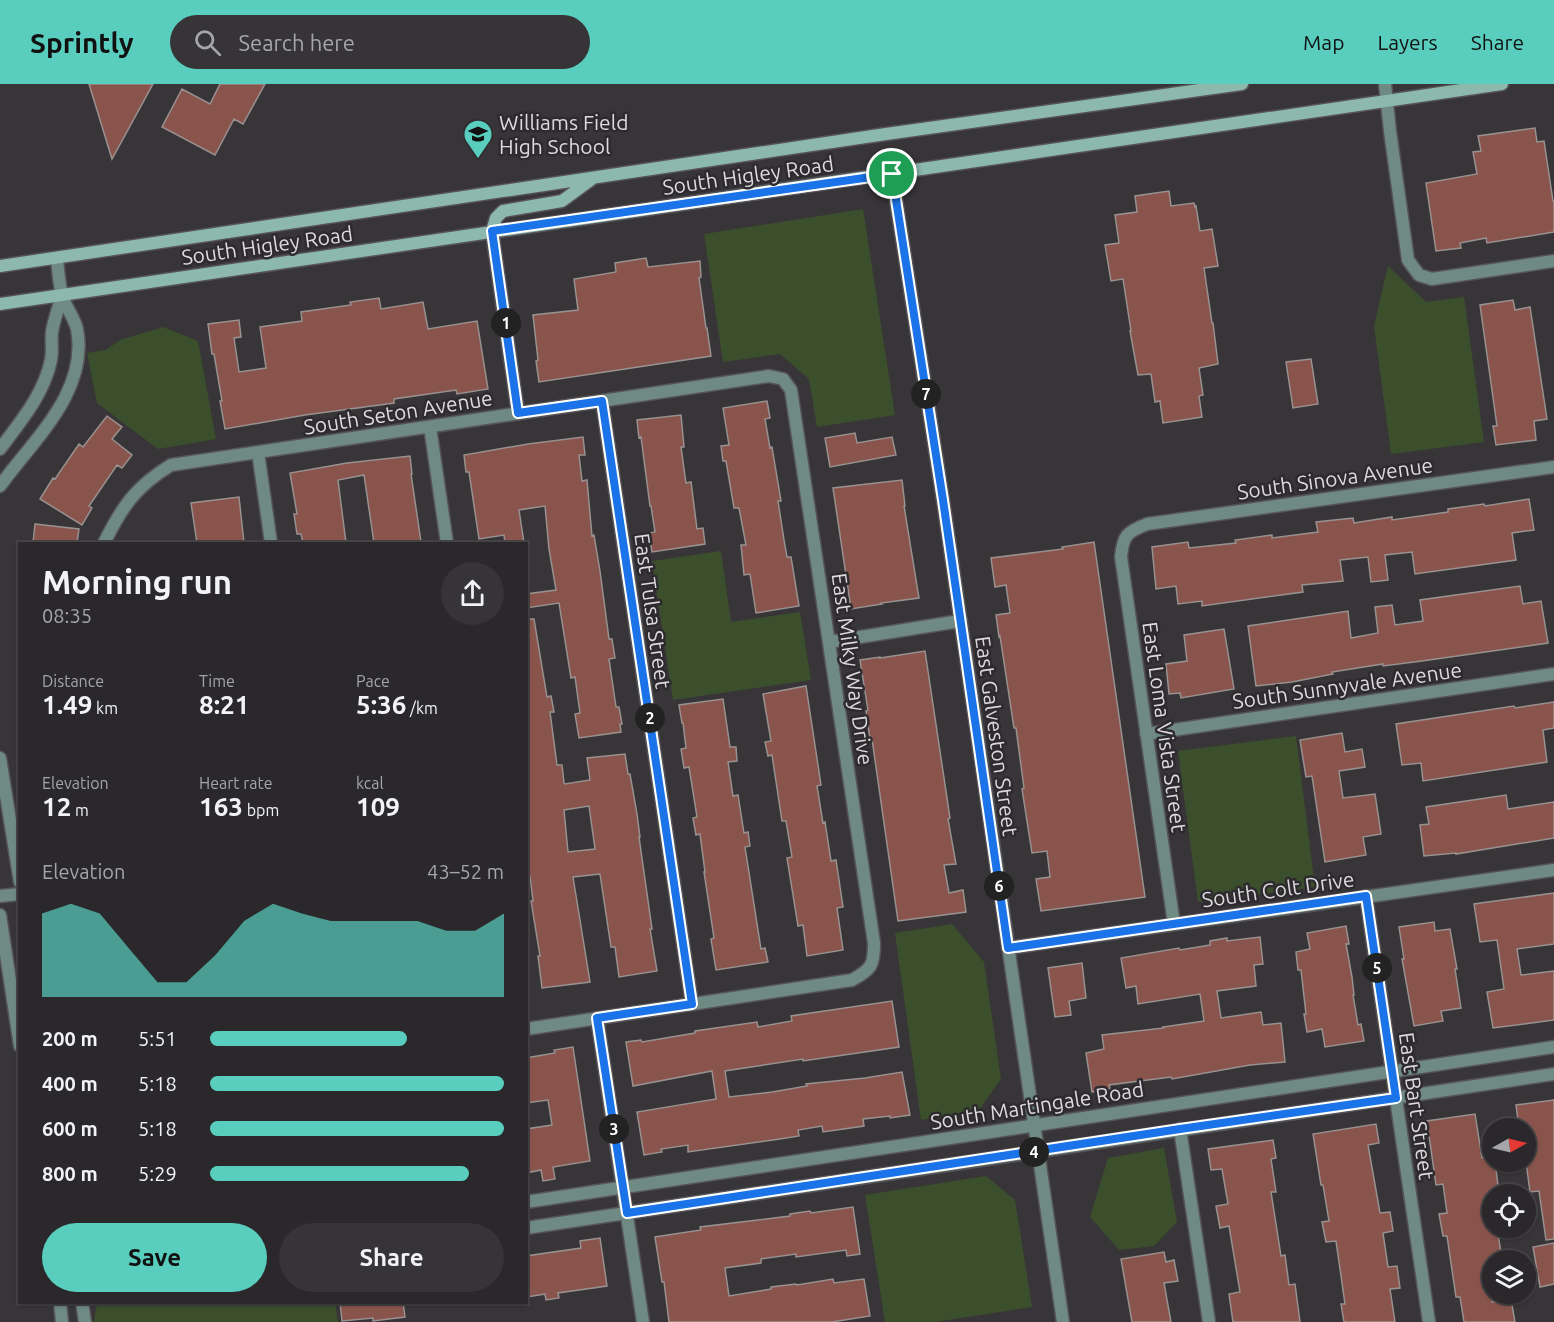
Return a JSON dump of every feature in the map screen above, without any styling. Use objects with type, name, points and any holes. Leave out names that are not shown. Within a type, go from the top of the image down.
[{"type":"main road","name":"South Higley Road","points":[[0,266],[886,134],[1242,84]]},
{"type":"main road","name":"South Higley Road","points":[[0,304],[1502,84]]},
{"type":"main road","points":[[492,231],[496,218],[503,211],[562,201],[593,179]]},
{"type":"street","points":[[1386,84],[1386,101],[1408,260],[1419,275],[1432,279],[1554,261]]},
{"type":"street","name":"East Galveston Street","points":[[889,155],[943,500],[1063,1322]]},
{"type":"street","points":[[492,231],[518,413]]},
{"type":"street","points":[[0,486],[58,411],[77,363],[76,326],[62,295],[57,258]]},
{"type":"street","points":[[0,449],[30,409],[45,378],[51,361],[52,333],[62,295]]},
{"type":"street","name":"South Seton Avenue","points":[[105,542],[115,522],[135,492],[152,477],[171,465],[769,376],[783,379]]},
{"type":"street","name":"East Milky Way Drive","points":[[692,1004],[852,980],[864,974],[874,959],[874,943],[791,390],[783,379]]},
{"type":"street","name":"East Tulsa Street","points":[[602,401],[692,1004]]},
{"type":"street","points":[[430,427],[447,542]]},
{"type":"street","points":[[258,452],[271,542]]},
{"type":"street","name":"South Sinova Avenue","points":[[1125,536],[1132,530],[1147,524],[1554,466]]},
{"type":"street","name":"East Loma Vista Street","points":[[1125,536],[1121,557],[1174,924]]},
{"type":"street","points":[[829,642],[960,621]]},
{"type":"street","name":"South Sunnyvale Avenue","points":[[1146,734],[1554,674]]},
{"type":"street","points":[[0,758],[18,870]]},
{"type":"street","name":"South Colt Drive","points":[[1008,948],[1554,870]]},
{"type":"street","points":[[0,896],[18,894]]},
{"type":"street","name":"East Bart Street","points":[[1366,896],[1429,1322]]},
{"type":"street","points":[[0,915],[18,1037]]},
{"type":"street","points":[[528,1029],[692,1004]]},
{"type":"street","points":[[597,1018],[643,1322]]},
{"type":"street","name":"South Martingale Road","points":[[528,1202],[1554,1047]]},
{"type":"street","points":[[528,1228],[1554,1074]]},
{"type":"street","points":[[1180,1129],[1209,1322]]},
{"type":"street","points":[[60,1304],[63,1322]]},
{"type":"street","points":[[82,1304],[85,1322]]},
{"type":"green space","points":[[863,209],[895,415],[817,427],[809,379],[780,354],[723,362],[704,234]]},
{"type":"green space","points":[[1388,266],[1426,302],[1464,297],[1484,442],[1391,454],[1374,326]]},
{"type":"green space","points":[[163,327],[198,341],[216,439],[158,449],[97,403],[87,353],[106,350],[120,340]]},
{"type":"green space","points":[[721,551],[731,622],[800,612],[811,680],[673,700],[652,561]]},
{"type":"green space","points":[[1296,736],[1315,887],[1198,902],[1178,751]]},
{"type":"green space","points":[[952,924],[984,962],[1001,1079],[978,1111],[921,1120],[895,933]]},
{"type":"green space","points":[[1164,1148],[1177,1222],[1154,1246],[1119,1250],[1090,1217],[1108,1158]]},
{"type":"green space","points":[[986,1176],[1015,1200],[1032,1307],[935,1322],[885,1322],[865,1195]]},
{"type":"green space","points":[[99,1304],[335,1304],[338,1322],[94,1322],[96,1308]]},
{"type":"building","points":[[89,84],[153,84],[112,159]]},
{"type":"building","points":[[220,84],[265,84],[243,124],[234,119],[215,155],[162,127],[182,89],[210,104]]},
{"type":"building","points":[[1535,128],[1537,142],[1544,141],[1554,201],[1554,232],[1487,243],[1486,238],[1460,243],[1461,248],[1436,251],[1426,183],[1477,174],[1473,152],[1481,151],[1478,136]]},
{"type":"building","points":[[1169,191],[1171,206],[1194,203],[1200,231],[1212,229],[1218,266],[1204,268],[1218,364],[1199,368],[1203,395],[1199,396],[1202,417],[1163,423],[1160,401],[1155,402],[1151,374],[1138,375],[1123,279],[1111,281],[1105,245],[1119,243],[1115,215],[1137,212],[1135,196]]},
{"type":"building","points":[[646,258],[648,267],[700,261],[701,277],[699,278],[711,356],[539,382],[533,315],[578,310],[574,279],[616,272],[615,263]]},
{"type":"building","points":[[379,298],[381,309],[423,302],[428,329],[477,321],[488,389],[457,394],[456,390],[394,399],[394,403],[225,429],[208,324],[239,320],[241,337],[234,338],[239,372],[266,368],[260,327],[302,321],[301,312],[351,305],[350,302]]},
{"type":"building","points":[[1513,300],[1515,310],[1530,307],[1547,419],[1534,421],[1536,440],[1496,445],[1493,426],[1497,426],[1480,305]]},
{"type":"building","points":[[1311,359],[1318,404],[1293,408],[1286,362]]},
{"type":"building","points":[[767,401],[770,418],[765,419],[781,501],[778,501],[787,557],[791,557],[799,606],[756,613],[750,574],[744,575],[741,545],[746,545],[739,508],[734,508],[726,461],[723,461],[721,446],[729,445],[723,408]]},
{"type":"building","points":[[681,415],[684,447],[681,447],[686,483],[691,482],[697,529],[703,528],[705,544],[652,552],[649,533],[655,532],[637,420]]},
{"type":"building","points":[[107,416],[122,427],[112,439],[132,455],[122,468],[117,465],[89,506],[92,508],[82,525],[40,499],[79,444],[83,447]]},
{"type":"building","points":[[855,433],[857,443],[892,437],[896,455],[830,467],[825,438]]},
{"type":"building","points":[[583,437],[585,455],[579,455],[582,481],[587,480],[592,536],[594,535],[609,639],[612,639],[615,658],[609,659],[616,707],[619,707],[622,724],[620,724],[621,732],[579,738],[575,714],[580,713],[575,677],[571,678],[559,603],[528,608],[528,594],[556,590],[545,506],[519,510],[524,542],[505,542],[504,535],[479,539],[469,472],[466,472],[464,455]]},
{"type":"building","points":[[410,456],[421,542],[374,542],[364,475],[338,480],[346,542],[303,542],[301,534],[297,534],[294,514],[297,514],[290,473],[347,463]]},
{"type":"building","points":[[902,480],[919,598],[851,609],[833,488]]},
{"type":"building","points":[[239,497],[244,542],[197,542],[191,503]]},
{"type":"building","points":[[1529,499],[1534,530],[1512,533],[1516,560],[1415,574],[1412,552],[1385,555],[1388,580],[1371,582],[1368,557],[1340,560],[1343,581],[1302,585],[1303,592],[1202,606],[1202,601],[1178,604],[1176,586],[1156,589],[1152,547],[1188,542],[1189,548],[1236,543],[1235,540],[1318,532],[1316,522],[1353,518],[1354,523],[1392,517],[1392,520],[1448,512],[1448,509]]},
{"type":"building","points":[[35,524],[79,529],[77,542],[33,542]]},
{"type":"building","points":[[1094,542],[1145,897],[1041,911],[1036,879],[1050,877],[1047,851],[1032,853],[1016,728],[1014,728],[996,615],[1010,613],[1006,585],[995,587],[991,558],[1063,549],[1062,547]]},
{"type":"building","points":[[1520,586],[1523,604],[1541,601],[1548,643],[1383,666],[1383,664],[1332,672],[1333,674],[1292,682],[1256,686],[1248,626],[1348,611],[1351,638],[1378,633],[1375,607],[1392,605],[1395,625],[1423,621],[1420,600]]},
{"type":"building","points":[[528,619],[534,619],[547,697],[551,696],[554,712],[550,712],[557,765],[562,765],[564,783],[590,780],[587,758],[625,754],[637,814],[657,971],[619,977],[615,947],[611,947],[600,874],[573,877],[590,982],[542,988],[530,876],[528,876]],"holes":[[[589,806],[595,849],[568,852],[564,810]]]},
{"type":"building","points":[[1224,629],[1234,689],[1181,698],[1180,693],[1169,694],[1166,664],[1187,661],[1184,635]]},
{"type":"building","points":[[925,651],[956,864],[944,865],[949,893],[963,890],[966,912],[898,921],[860,660]]},
{"type":"building","points":[[806,686],[821,785],[817,786],[823,823],[825,822],[831,861],[836,860],[843,907],[837,908],[843,950],[807,956],[803,925],[798,926],[787,858],[792,857],[786,821],[782,821],[772,755],[768,756],[765,742],[771,741],[763,694]]},
{"type":"building","points":[[723,699],[730,747],[736,747],[737,761],[728,762],[733,796],[738,795],[744,833],[748,832],[750,846],[745,847],[761,949],[765,948],[768,962],[716,970],[700,834],[696,835],[693,818],[697,817],[689,767],[684,768],[681,749],[686,748],[679,705]]},
{"type":"building","points":[[1554,702],[1554,728],[1543,730],[1547,762],[1423,781],[1421,763],[1402,765],[1396,724]]},
{"type":"building","points":[[1342,733],[1345,752],[1362,749],[1365,767],[1339,771],[1343,798],[1375,794],[1381,834],[1363,837],[1366,855],[1325,862],[1312,776],[1306,777],[1300,740]]},
{"type":"building","points":[[1506,795],[1508,809],[1554,802],[1554,838],[1456,854],[1424,856],[1420,825],[1429,824],[1426,807]]},
{"type":"building","points":[[1554,893],[1554,944],[1517,949],[1521,975],[1554,971],[1554,1020],[1493,1028],[1487,992],[1504,989],[1497,940],[1480,942],[1474,904]]},
{"type":"building","points":[[1434,922],[1435,931],[1450,929],[1461,1008],[1441,1011],[1443,1021],[1414,1026],[1402,959],[1404,959],[1399,927]]},
{"type":"building","points":[[1346,926],[1349,944],[1346,944],[1353,995],[1358,1025],[1361,1024],[1364,1041],[1325,1047],[1322,1029],[1307,1032],[1301,970],[1298,970],[1296,952],[1310,949],[1307,933]]},
{"type":"building","points":[[1260,937],[1263,964],[1254,965],[1256,986],[1217,991],[1221,1018],[1261,1012],[1263,1025],[1281,1023],[1285,1062],[1250,1065],[1172,1079],[1171,1077],[1109,1085],[1110,1089],[1092,1092],[1086,1053],[1104,1049],[1102,1035],[1204,1021],[1200,994],[1138,1004],[1136,986],[1126,988],[1121,958],[1210,945],[1210,941],[1227,938],[1227,941]]},
{"type":"building","points":[[1082,963],[1086,998],[1069,1001],[1071,1015],[1055,1017],[1048,968]]},
{"type":"building","points":[[892,1001],[899,1047],[725,1071],[729,1097],[807,1086],[806,1084],[902,1072],[910,1115],[863,1119],[864,1126],[823,1132],[822,1126],[798,1130],[799,1136],[780,1139],[688,1152],[688,1145],[661,1149],[662,1152],[644,1155],[637,1112],[716,1099],[712,1071],[633,1086],[626,1042],[641,1040],[642,1042],[757,1022],[758,1027],[792,1021],[791,1016]]},
{"type":"building","points":[[573,1047],[590,1161],[553,1167],[555,1179],[543,1181],[541,1170],[528,1173],[528,1129],[552,1125],[548,1100],[528,1103],[528,1058],[555,1053],[554,1050]]},
{"type":"building","points":[[1554,1100],[1554,1239],[1546,1240],[1539,1191],[1536,1191],[1536,1184],[1529,1184],[1527,1172],[1536,1172],[1536,1118],[1518,1118],[1516,1105]]},
{"type":"building","points":[[1475,1114],[1482,1172],[1496,1172],[1498,1184],[1482,1184],[1482,1238],[1499,1238],[1500,1250],[1482,1250],[1482,1304],[1512,1304],[1515,1322],[1464,1322],[1460,1297],[1456,1297],[1447,1236],[1443,1236],[1439,1214],[1447,1213],[1443,1184],[1436,1185],[1427,1121]]},
{"type":"building","points":[[1376,1124],[1379,1143],[1368,1145],[1380,1213],[1390,1212],[1393,1231],[1383,1233],[1388,1267],[1397,1266],[1400,1288],[1390,1289],[1395,1322],[1344,1322],[1341,1304],[1345,1304],[1336,1241],[1326,1242],[1322,1222],[1329,1221],[1313,1134]]},
{"type":"building","points":[[1273,1140],[1276,1158],[1271,1159],[1276,1192],[1271,1192],[1281,1256],[1285,1255],[1289,1285],[1295,1284],[1300,1322],[1233,1322],[1229,1294],[1240,1292],[1229,1226],[1220,1228],[1216,1206],[1228,1204],[1222,1169],[1211,1170],[1208,1149]]},
{"type":"building","points":[[853,1207],[860,1254],[847,1256],[846,1250],[796,1257],[796,1254],[761,1259],[761,1263],[725,1268],[729,1296],[771,1289],[771,1287],[833,1279],[834,1283],[864,1279],[870,1316],[832,1322],[669,1322],[655,1237],[701,1230],[700,1227]]},
{"type":"building","points":[[600,1238],[607,1286],[558,1293],[559,1298],[546,1300],[545,1294],[528,1297],[528,1256],[581,1248],[580,1241]]},
{"type":"building","points":[[1554,1243],[1554,1284],[1540,1287],[1536,1250],[1533,1247]]},
{"type":"building","points":[[1164,1252],[1166,1262],[1174,1260],[1178,1281],[1164,1283],[1171,1322],[1132,1322],[1121,1259]]},
{"type":"building","points":[[340,1304],[403,1304],[405,1317],[373,1321],[373,1318],[342,1321]]},
{"type":"place","name":"Williams Field High School","points":[[478,160]]},
{"type":"route","points":[[892,174],[943,500],[1008,948],[1366,896],[1396,1098],[627,1213],[597,1018],[692,1004],[602,401],[518,413],[492,231],[892,174]]}]
